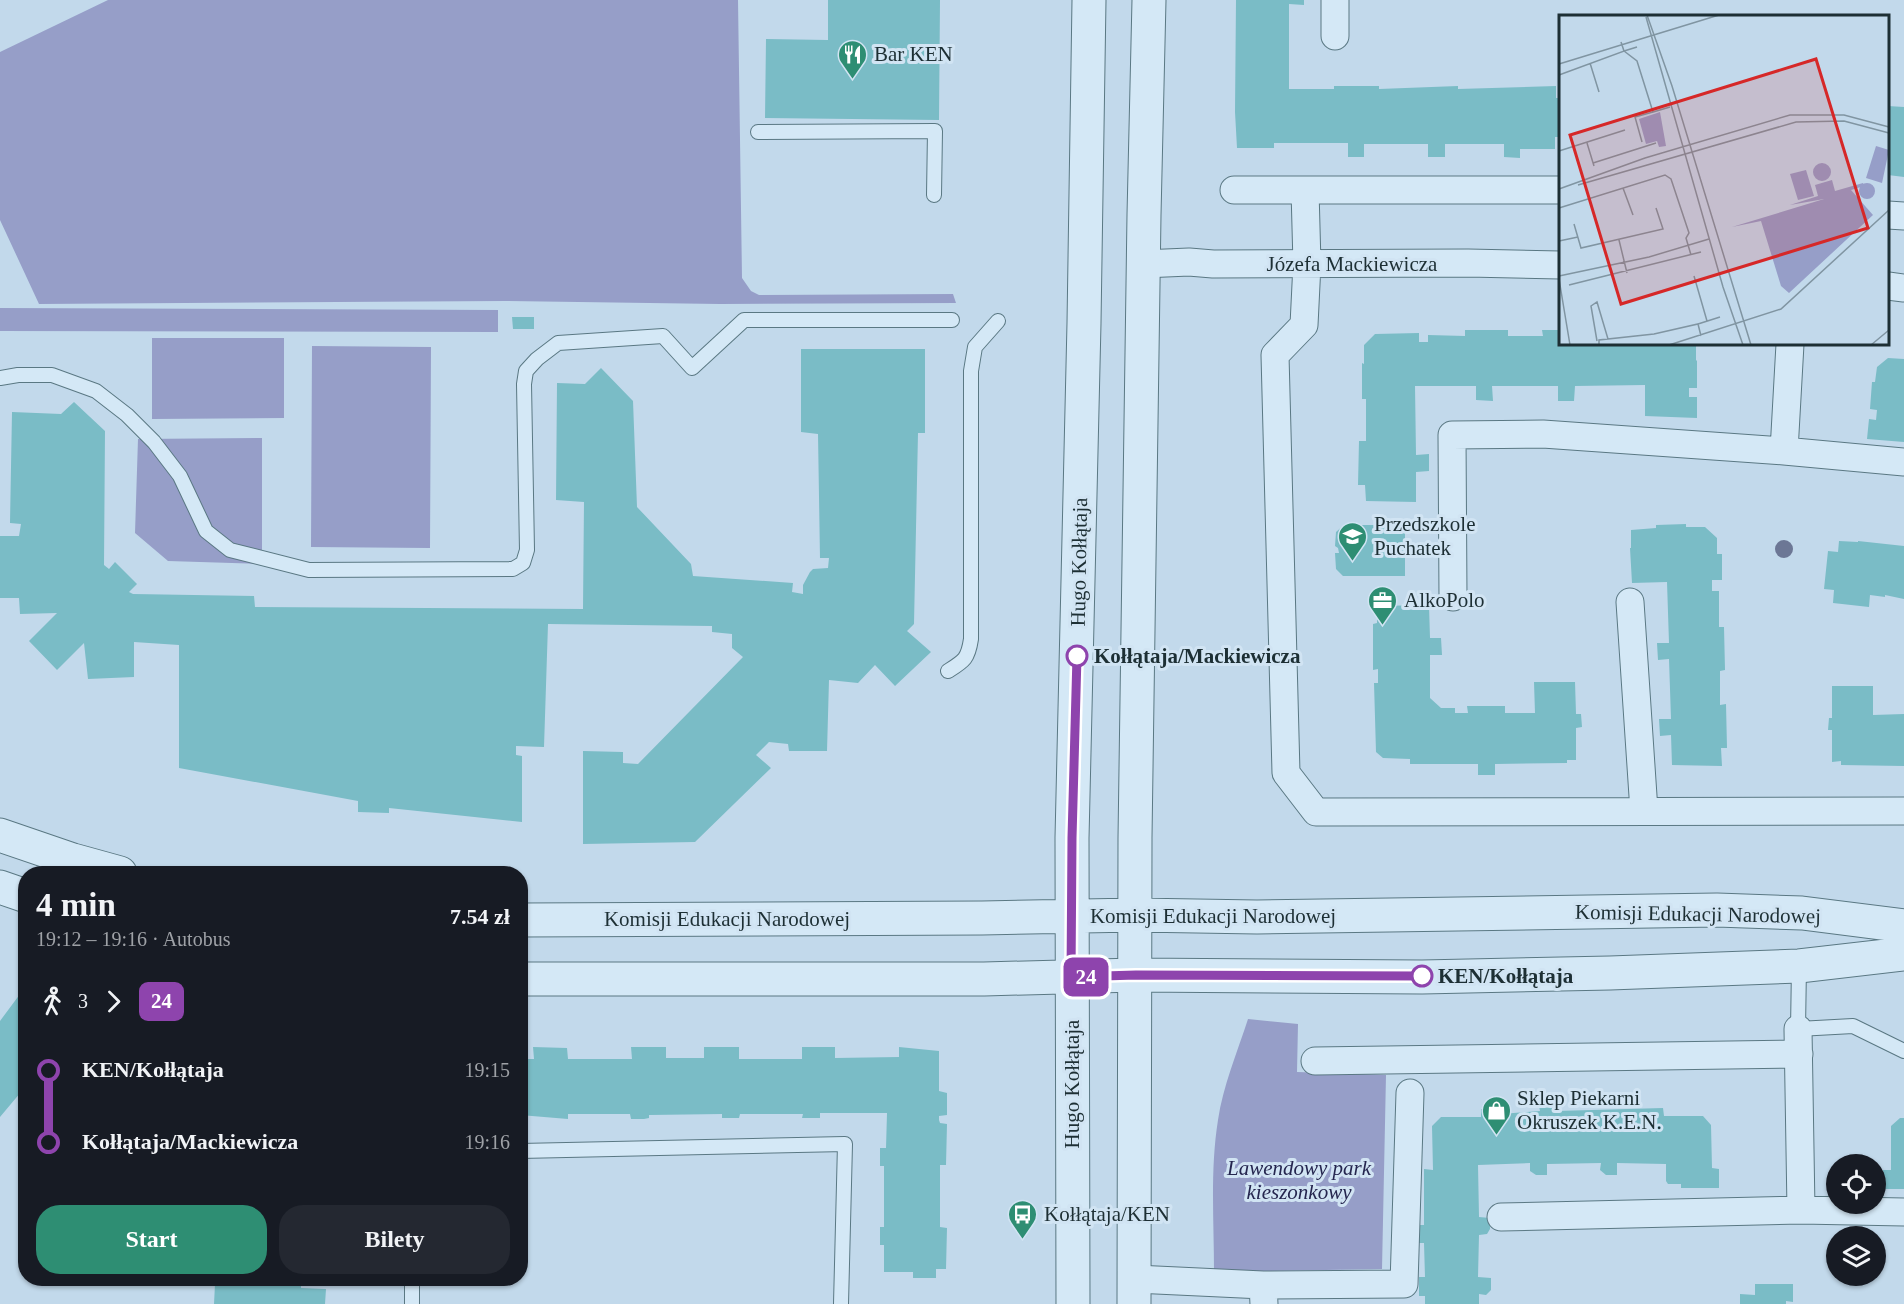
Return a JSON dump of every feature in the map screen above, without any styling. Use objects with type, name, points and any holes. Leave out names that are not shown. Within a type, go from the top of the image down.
[{"type":"street","name":"Hugo Kołłątaja","points":[[1073,1304],[1071,916],[1089,0]]},
{"type":"street","points":[[1149,0],[1135,838],[1134,1292],[1264,1294],[1404,1284],[1410,1093]]},
{"type":"street","points":[[1335,0],[1335,36]]},
{"type":"street","points":[[1234,190],[1559,190]]},
{"type":"street","points":[[1305,190],[1307,264],[1304,325],[1275,355],[1286,774],[1316,812],[1904,811]]},
{"type":"street","points":[[1889,215],[1904,216]]},
{"type":"street","name":"Józefa Mackiewicza","points":[[1143,264],[1189,262],[1213,264],[1559,265]]},
{"type":"street","points":[[1889,286],[1904,288]]},
{"type":"street","points":[[1784,451],[1790,345]]},
{"type":"street","points":[[1453,597],[1452,435],[1543,434],[1904,462]]},
{"type":"street","points":[[1630,602],[1644,811]]},
{"type":"street","points":[[0,835],[95,866]]},
{"type":"street","points":[[0,887],[18,893]]},
{"type":"street","name":"Komisji Edukacji Narodowej","points":[[528,920],[1257,916],[1717,910],[1802,913],[1904,926]]},
{"type":"street","points":[[528,979],[984,979],[1136,975],[1434,976],[1610,973],[1799,966],[1904,954]]},
{"type":"street","points":[[1315,1061],[1798,1041],[1801,1210]]},
{"type":"street","points":[[1501,1217],[1801,1210],[1904,1212]]},
{"type":"lane","points":[[758,132],[935,131],[934,195]]},
{"type":"lane","points":[[0,378],[18,375],[52,375],[96,391],[127,415],[154,441],[180,476],[206,531],[230,550],[309,570],[513,569],[523,563],[527,550],[524,384],[526,370],[558,343],[663,336],[692,368],[744,320],[952,320]]},
{"type":"lane","points":[[948,671],[964,661],[969,652],[971,639],[971,371],[975,347],[998,321]]},
{"type":"lane","points":[[1799,966],[1798,1041],[1853,1026],[1904,1051]]},
{"type":"lane","points":[[528,1151],[845,1144],[841,1304]]},
{"type":"lane","points":[[412,1286],[412,1304]]},
{"type":"green space","points":[[108,0],[738,0],[742,278],[751,291],[759,295],[953,294],[956,303],[720,304],[503,301],[39,304],[0,220],[0,52]]},
{"type":"green space","points":[[0,308],[498,310],[498,332],[0,331]]},
{"type":"green space","points":[[152,338],[284,338],[284,418],[152,419]]},
{"type":"green space","points":[[312,346],[431,347],[430,548],[311,547]]},
{"type":"green space","points":[[262,438],[262,564],[168,561],[135,533],[138,439]]},
{"type":"green space","name":"Lawendowy park kieszonkowy","points":[[1248,1019],[1298,1024],[1297,1072],[1386,1075],[1382,1269],[1214,1272],[1213,1177],[1218,1120],[1227,1082]]},
{"type":"building","points":[[828,0],[940,0],[939,120],[765,118],[766,39],[828,40]]},
{"type":"building","points":[[1236,0],[1304,0],[1304,5],[1289,4],[1289,89],[1334,89],[1334,86],[1379,86],[1379,89],[1458,86],[1458,89],[1556,86],[1556,98],[1559,98],[1559,137],[1555,137],[1555,149],[1520,149],[1520,158],[1504,157],[1504,144],[1445,144],[1445,157],[1428,157],[1428,144],[1364,144],[1364,157],[1348,157],[1348,143],[1274,143],[1274,148],[1237,148]]},
{"type":"building","points":[[1889,106],[1904,107],[1904,177],[1889,175]]},
{"type":"building","points":[[512,317],[534,317],[534,329],[513,329]]},
{"type":"building","points":[[1465,330],[1508,330],[1508,336],[1543,336],[1542,330],[1559,330],[1559,345],[1696,345],[1697,388],[1689,388],[1689,397],[1697,397],[1697,418],[1645,416],[1645,385],[1575,386],[1574,401],[1558,401],[1558,386],[1492,386],[1493,401],[1476,400],[1476,386],[1415,386],[1416,455],[1429,454],[1429,471],[1416,472],[1416,502],[1366,501],[1365,485],[1358,485],[1359,441],[1366,441],[1366,399],[1362,399],[1364,345],[1375,334],[1419,333],[1419,342],[1428,342],[1428,335],[1465,336]]},
{"type":"building","points":[[801,349],[925,349],[925,433],[918,433],[914,624],[907,631],[931,652],[895,686],[875,665],[858,683],[829,680],[827,751],[789,751],[788,744],[769,742],[756,755],[771,768],[695,842],[583,844],[583,751],[623,752],[623,763],[638,764],[743,657],[732,648],[732,634],[712,632],[712,626],[548,624],[544,747],[516,746],[516,755],[522,756],[522,822],[389,808],[389,813],[358,812],[358,801],[179,768],[179,645],[134,642],[134,677],[88,679],[84,643],[57,670],[29,641],[57,613],[20,614],[19,598],[0,598],[0,536],[19,536],[21,524],[10,523],[12,412],[61,414],[74,402],[105,431],[104,565],[109,569],[115,562],[137,584],[129,592],[133,594],[254,596],[255,607],[583,609],[584,502],[556,500],[557,383],[585,384],[601,368],[633,401],[637,507],[691,564],[693,576],[793,583],[792,592],[803,594],[803,585],[810,572],[813,569],[828,568],[829,558],[820,558],[818,434],[801,432]]},
{"type":"building","points":[[1888,358],[1904,359],[1904,442],[1867,439],[1869,419],[1876,420],[1877,410],[1870,409],[1872,382],[1875,382],[1877,367]]},
{"type":"building","points":[[1686,524],[1686,527],[1705,527],[1717,538],[1717,554],[1722,554],[1722,580],[1712,580],[1712,591],[1719,591],[1719,627],[1724,627],[1725,670],[1720,671],[1720,705],[1726,704],[1727,748],[1721,748],[1722,766],[1672,765],[1671,735],[1660,736],[1659,719],[1671,719],[1669,659],[1658,660],[1657,643],[1669,643],[1667,582],[1632,583],[1631,530],[1656,528],[1656,525]]},
{"type":"building","points":[[1344,525],[1405,525],[1405,576],[1343,576],[1336,569],[1335,553],[1339,553],[1335,546],[1336,532]]},
{"type":"building","points":[[1839,541],[1904,546],[1904,599],[1870,595],[1869,607],[1833,603],[1834,590],[1824,589],[1828,551],[1838,552]]},
{"type":"building","points":[[1429,605],[1430,638],[1441,638],[1442,655],[1430,655],[1430,698],[1441,708],[1455,708],[1455,713],[1468,713],[1467,706],[1505,706],[1505,713],[1535,713],[1534,682],[1575,682],[1576,714],[1581,714],[1582,727],[1576,728],[1576,760],[1567,760],[1567,763],[1495,764],[1495,775],[1478,775],[1478,764],[1410,764],[1410,759],[1383,758],[1376,752],[1374,683],[1378,683],[1378,669],[1373,670],[1373,624],[1377,623],[1377,606]]},
{"type":"building","points":[[1832,686],[1873,686],[1873,715],[1904,714],[1904,766],[1841,765],[1841,761],[1832,762],[1832,730],[1828,730],[1829,718],[1832,718]]},
{"type":"building","points":[[18,997],[18,1096],[0,1117],[0,1021]]},
{"type":"building","points":[[533,1047],[567,1048],[568,1059],[632,1059],[631,1047],[666,1047],[666,1058],[704,1058],[704,1047],[739,1047],[739,1059],[802,1059],[802,1047],[835,1047],[835,1058],[899,1057],[899,1047],[939,1051],[939,1091],[947,1093],[947,1115],[939,1116],[940,1123],[947,1124],[946,1165],[940,1165],[940,1227],[947,1228],[946,1269],[936,1269],[936,1278],[913,1278],[913,1272],[884,1272],[884,1245],[880,1245],[880,1227],[884,1227],[884,1166],[880,1166],[880,1148],[886,1148],[887,1113],[820,1113],[820,1118],[802,1118],[803,1114],[740,1114],[739,1118],[722,1118],[722,1114],[649,1115],[649,1118],[644,1119],[631,1119],[630,1114],[568,1114],[568,1119],[528,1116],[528,1059],[534,1059]]},
{"type":"building","points":[[1556,1105],[1556,1111],[1663,1108],[1664,1116],[1703,1116],[1711,1125],[1712,1168],[1719,1169],[1719,1188],[1681,1188],[1681,1184],[1668,1184],[1666,1164],[1617,1163],[1617,1175],[1606,1175],[1600,1170],[1601,1163],[1547,1164],[1547,1175],[1536,1175],[1530,1171],[1530,1163],[1478,1165],[1479,1217],[1490,1218],[1490,1229],[1487,1234],[1479,1235],[1478,1277],[1491,1278],[1491,1290],[1486,1295],[1479,1294],[1479,1304],[1425,1304],[1425,1296],[1419,1296],[1419,1277],[1425,1277],[1424,1243],[1419,1243],[1418,1225],[1424,1225],[1424,1169],[1433,1170],[1432,1126],[1441,1117],[1481,1117],[1481,1109],[1501,1109],[1501,1114],[1540,1111],[1539,1106]]},
{"type":"building","points":[[1900,1118],[1904,1118],[1904,1189],[1886,1189],[1886,1170],[1891,1170],[1891,1126]]},
{"type":"building","points":[[1755,1284],[1793,1284],[1793,1302],[1740,1304],[1740,1294],[1755,1295]]},
{"type":"building","points":[[215,1286],[301,1286],[301,1288],[326,1289],[325,1304],[214,1304]]},
{"type":"bus line","name":"24","points":[[1077,656],[1071,977],[1136,975],[1422,976]]},
{"type":"place","name":"Bar KEN","points":[[853,80]]},
{"type":"place","name":"Przedszkole Puchatek","points":[[1353,562]]},
{"type":"place","name":"AlkoPolo","points":[[1383,626]]},
{"type":"place","name":"Kołłątaja/Mackiewicza","points":[[1077,656]]},
{"type":"place","name":"KEN/Kołłątaja","points":[[1422,976]]},
{"type":"place","name":"Sklep Piekarni Okruszek K.E.N.","points":[[1496,1136]]},
{"type":"place","name":"Kołłątaja/KEN","points":[[1023,1240]]}]
